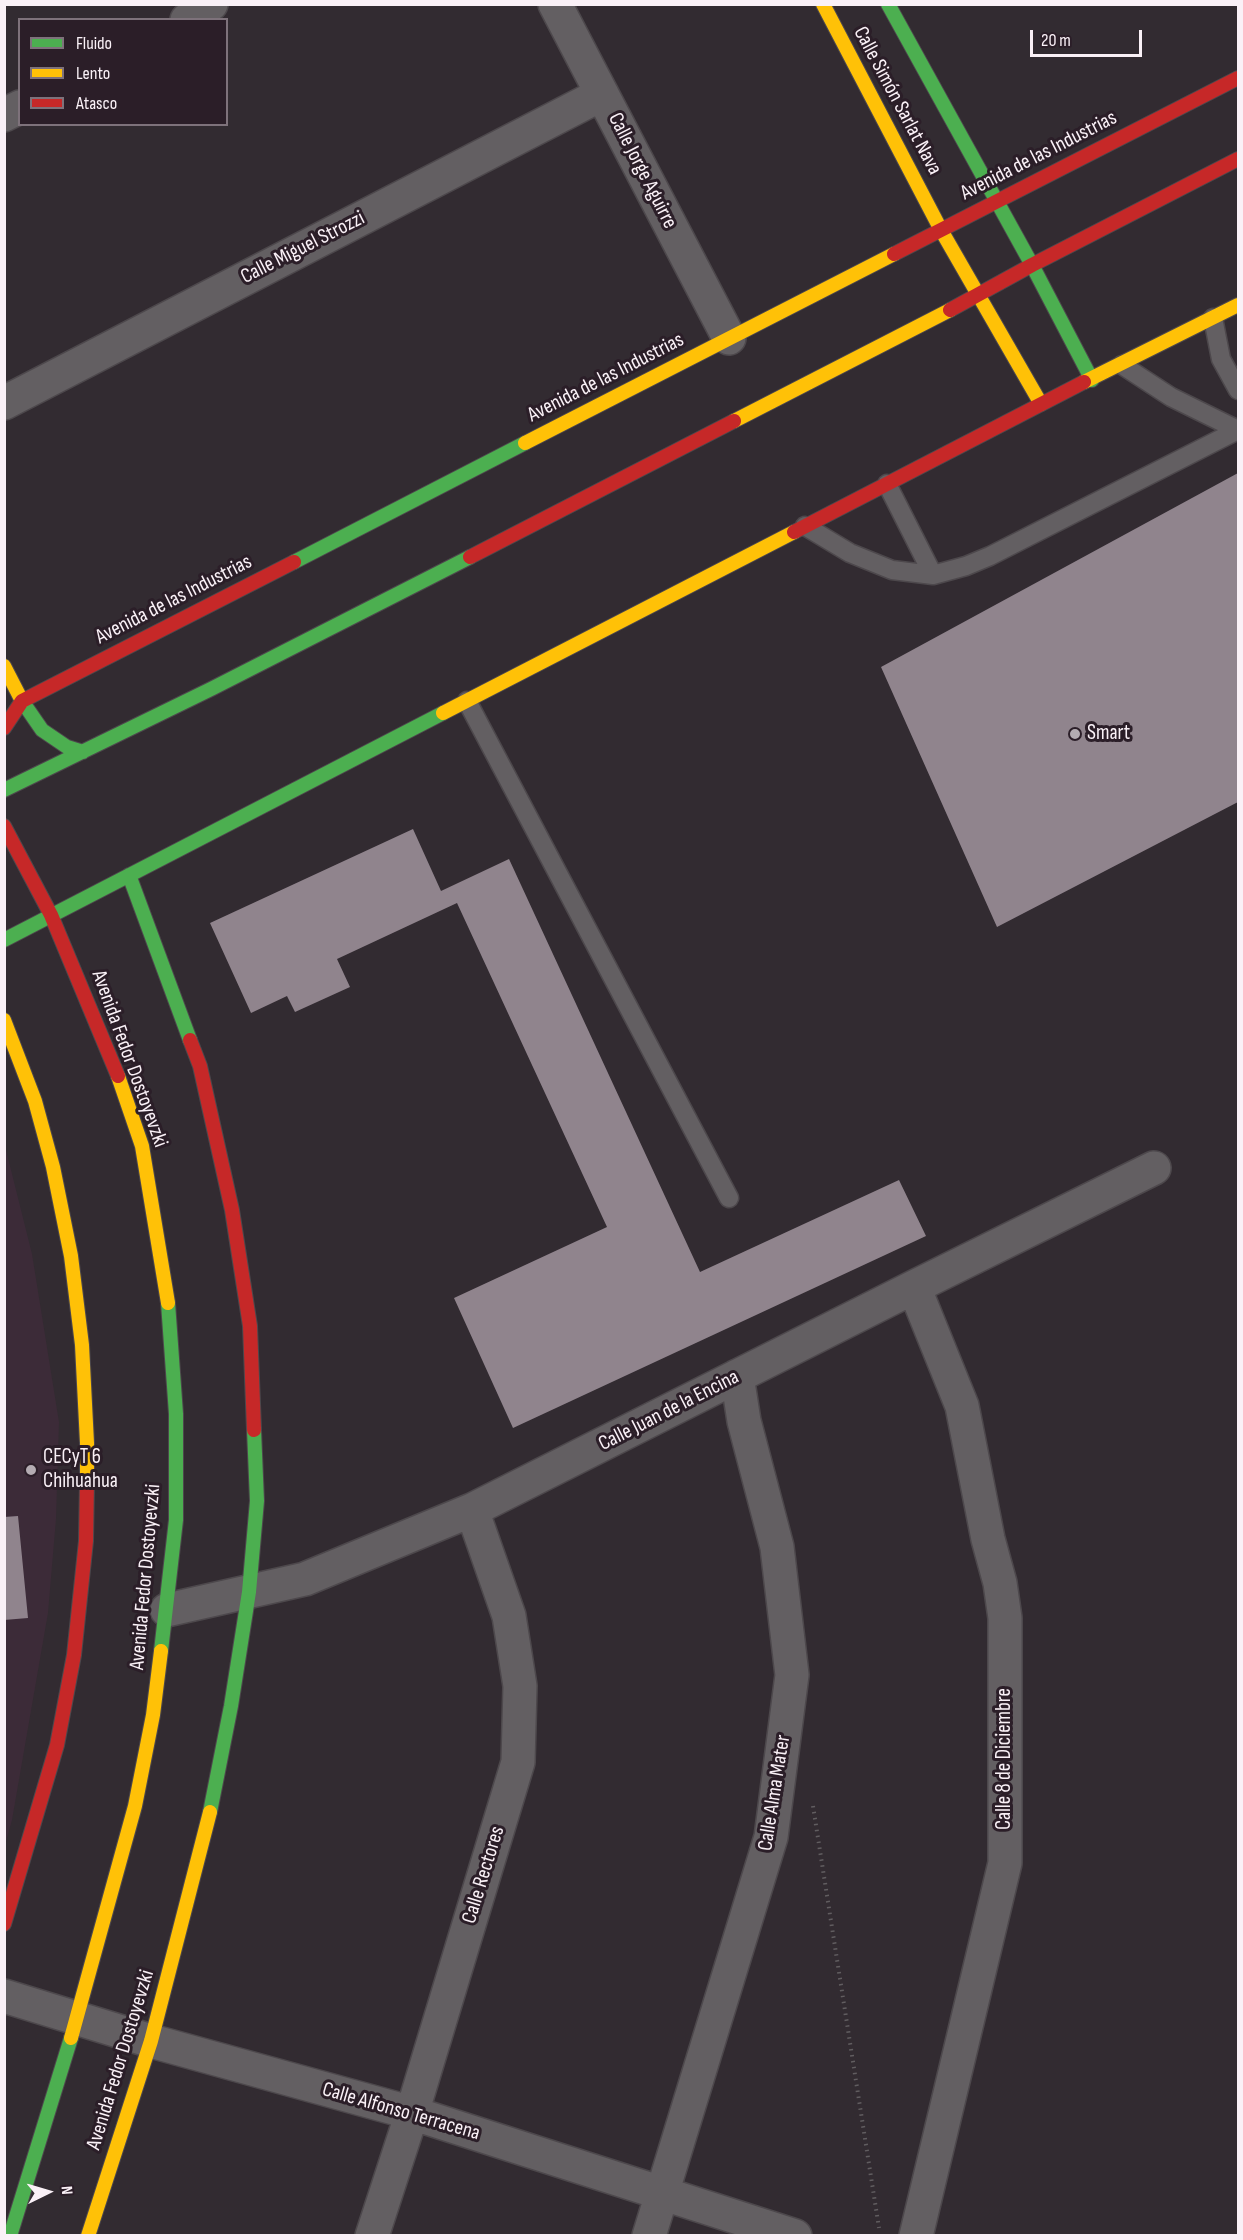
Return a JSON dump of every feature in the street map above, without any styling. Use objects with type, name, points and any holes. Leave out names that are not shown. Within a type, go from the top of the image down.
[{"type":"main road","name":"Calle Simón Sarlat Nava","points":[[823,4],[941,230],[1041,404]]},
{"type":"main road","name":"Calle Simón Sarlat Nava","points":[[888,4],[1092,380]]},
{"type":"main road","name":"Avenida de las Industrias","points":[[4,728],[22,701],[1239,78]]},
{"type":"main road","points":[[4,790],[211,689],[978,296],[1239,159]]},
{"type":"main road","points":[[4,940],[1239,304]]},
{"type":"main road","points":[[4,666],[22,701],[42,730],[67,747],[83,752]]},
{"type":"main road","name":"Avenida Fedor Dostoyevzki","points":[[4,826],[51,915],[118,1077],[142,1146],[170,1314],[176,1414],[176,1520],[167,1610],[153,1715],[135,1806],[77,2018],[10,2235]]},
{"type":"main road","name":"Avenida Fedor Dostoyevzki","points":[[88,2235],[151,2041],[207,1828],[231,1706],[249,1592],[257,1501],[250,1338],[232,1210],[200,1066],[129,875]]},
{"type":"main road","points":[[4,1020],[35,1101],[53,1167],[71,1256],[82,1345],[87,1443],[86,1541],[74,1655],[57,1745],[4,1924]]},
{"type":"street","points":[[190,18],[211,4]]},
{"type":"street","name":"Calle Jorge Aguirre","points":[[555,4],[729,338]]},
{"type":"street","name":"Calle Miguel Strozzi","points":[[4,402],[602,94]]},
{"type":"street","points":[[4,115],[18,108]]},
{"type":"street","name":"Calle Juan de la Encina","points":[[167,1610],[305,1578],[472,1510],[1154,1168]]},
{"type":"street","name":"Calle 8 de Diciembre","points":[[914,1287],[962,1406],[988,1539],[1000,1583],[1005,1618],[1005,1863],[916,2235]]},
{"type":"street","name":"Calle Alma Mater","points":[[649,2235],[771,1837],[792,1675],[777,1547],[744,1421],[737,1376]]},
{"type":"street","name":"Calle Rectores","points":[[372,2235],[412,2113],[518,1762],[520,1686],[509,1616],[472,1510]]},
{"type":"street","name":"Calle Alfonso Terracena","points":[[4,1996],[151,2041],[412,2113],[795,2235]]},
{"type":"lane","points":[[1213,318],[1221,359],[1239,390]]},
{"type":"lane","points":[[1122,365],[1171,397],[1238,430]]},
{"type":"lane","points":[[805,526],[850,553],[892,570],[933,575],[966,566],[990,556],[1238,430]]},
{"type":"lane","points":[[887,484],[933,575]]},
{"type":"lane","points":[[467,701],[729,1198]]},
{"type":"path","points":[[812,1803],[880,2235]]},
{"type":"shaded area","name":"CECyT 6 Chihuahua","points":[[4,1142],[32,1254],[59,1422],[56,1519],[48,1613],[12,1820],[5,1845]]},
{"type":"building","name":"Smart","points":[[1238,473],[1238,802],[997,927],[881,667]]},
{"type":"building","points":[[413,829],[441,891],[509,859],[700,1272],[899,1180],[926,1236],[513,1428],[454,1298],[607,1227],[457,903],[337,959],[350,987],[295,1012],[287,996],[251,1013],[210,923]]},
{"type":"building","points":[[18,1516],[28,1618],[4,1620],[4,1517]]},
{"type":"traffic: fast","points":[[888,4],[1032,265],[1092,380]]},
{"type":"traffic: fast","points":[[294,562],[525,443]]},
{"type":"traffic: fast","points":[[4,790],[211,689],[470,557]]},
{"type":"traffic: fast","points":[[22,701],[42,730],[67,747],[83,752]]},
{"type":"traffic: fast","points":[[4,940],[443,713]]},
{"type":"traffic: fast","points":[[129,875],[190,1040]]},
{"type":"traffic: fast","points":[[161,1651],[176,1520],[176,1414],[168,1303]]},
{"type":"traffic: fast","points":[[210,1812],[231,1706],[249,1592],[257,1501],[254,1430]]},
{"type":"traffic: fast","points":[[10,2236],[71,2038]]},
{"type":"traffic: slow","points":[[823,4],[941,230],[1041,404]]},
{"type":"traffic: slow","points":[[525,443],[894,254]]},
{"type":"traffic: slow","points":[[1084,382],[1238,305]]},
{"type":"traffic: slow","points":[[734,421],[950,310]]},
{"type":"traffic: slow","points":[[443,713],[794,532]]},
{"type":"traffic: slow","points":[[4,666],[22,701]]},
{"type":"traffic: slow","points":[[4,1020],[35,1101],[53,1167],[71,1256],[82,1345],[87,1481]]},
{"type":"traffic: slow","points":[[118,1076],[142,1146],[168,1303]]},
{"type":"traffic: slow","points":[[71,2038],[135,1806],[153,1715],[161,1651]]},
{"type":"traffic: slow","points":[[88,2236],[151,2041],[210,1812]]},
{"type":"traffic: jam","points":[[894,254],[1238,78]]},
{"type":"traffic: jam","points":[[950,310],[1238,159]]},
{"type":"traffic: jam","points":[[794,532],[1084,382]]},
{"type":"traffic: jam","points":[[470,557],[734,421]]},
{"type":"traffic: jam","points":[[4,728],[22,701],[294,562]]},
{"type":"traffic: jam","points":[[4,826],[51,915],[118,1076]]},
{"type":"traffic: jam","points":[[190,1040],[200,1066],[232,1210],[250,1326],[254,1430]]},
{"type":"traffic: jam","points":[[4,1924],[57,1745],[74,1655],[86,1541],[87,1481]]},
{"type":"place","name":"Smart","points":[[1075,734]]},
{"type":"place","name":"CECyT 6 Chihuahua","points":[[31,1470]]}]
